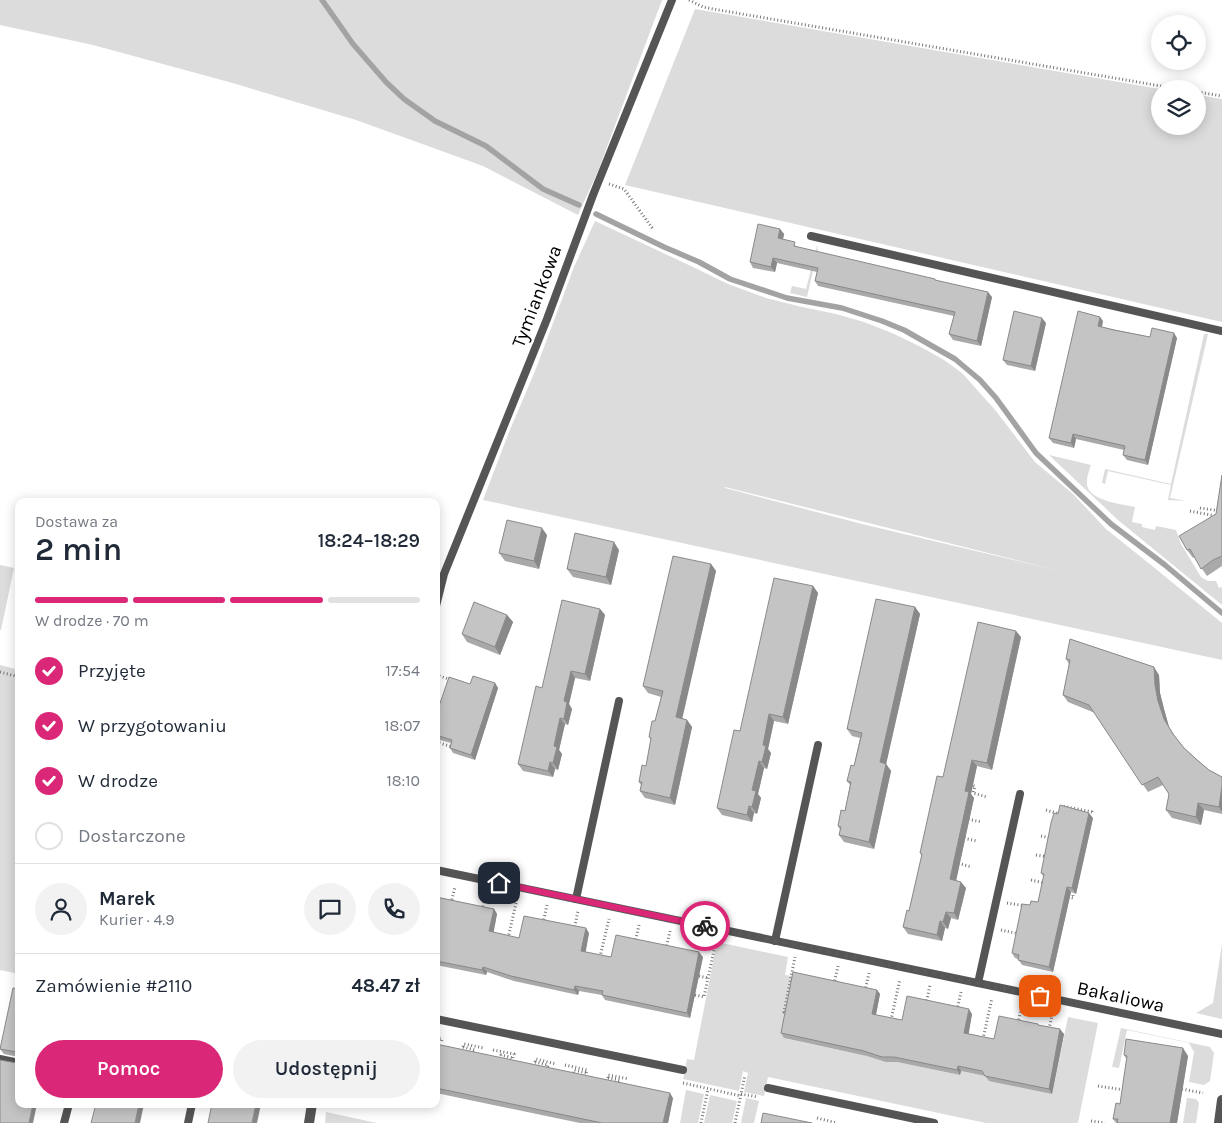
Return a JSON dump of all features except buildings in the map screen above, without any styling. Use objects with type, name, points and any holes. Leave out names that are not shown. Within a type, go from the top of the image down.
[{"type":"street","points":[[1218,1123],[1222,1100]]},
{"type":"street","points":[[309,1123],[311,1108]]},
{"type":"lane","name":"Tymiankowa","points":[[440,590],[444,574],[547,319],[672,0]]},
{"type":"lane","points":[[811,236],[1222,331]]},
{"type":"lane","points":[[576,899],[619,701]]},
{"type":"lane","points":[[775,941],[818,745]]},
{"type":"lane","points":[[978,983],[1020,794]]},
{"type":"lane","name":"Bakaliowa","points":[[440,871],[1222,1034]]},
{"type":"lane","points":[[440,1019],[683,1070]]},
{"type":"lane","points":[[0,1059],[15,1062]]},
{"type":"lane","points":[[768,1088],[934,1123]]},
{"type":"lane","points":[[64,1123],[68,1108]]},
{"type":"lane","points":[[188,1123],[191,1108]]},
{"type":"path","points":[[689,0],[703,7],[713,9],[1151,84]]},
{"type":"path","points":[[1206,93],[1222,96]]},
{"type":"path","points":[[600,180],[624,189],[653,229]]},
{"type":"path","points":[[1190,511],[1221,516],[1221,511],[1200,508]]},
{"type":"path","points":[[0,672],[15,675]]},
{"type":"path","points":[[440,676],[454,680]]},
{"type":"path","points":[[440,704],[446,706]]},
{"type":"path","points":[[440,743],[453,747],[454,744]]},
{"type":"path","points":[[968,784],[975,786],[973,793],[987,797]]},
{"type":"path","points":[[1046,810],[1060,814],[1062,806],[1092,812],[1092,814],[1077,811],[1075,815],[1076,809]]},
{"type":"path","points":[[965,828],[967,819],[982,822]]},
{"type":"path","points":[[964,833],[963,838],[977,841]]},
{"type":"path","points":[[1041,836],[1054,839]]},
{"type":"path","points":[[1036,855],[1050,858]]},
{"type":"path","points":[[955,872],[958,863],[972,867]]},
{"type":"path","points":[[1030,880],[1044,883],[1043,891]]},
{"type":"path","points":[[450,909],[455,884]]},
{"type":"path","points":[[481,916],[486,891]]},
{"type":"path","points":[[1059,892],[1073,896],[1073,898],[1064,896]]},
{"type":"path","points":[[508,938],[517,897]]},
{"type":"path","points":[[1007,902],[1032,908]]},
{"type":"path","points":[[542,929],[548,904]]},
{"type":"path","points":[[573,936],[578,910]]},
{"type":"path","points":[[600,958],[609,917]]},
{"type":"path","points":[[634,948],[640,923]]},
{"type":"path","points":[[665,955],[670,930]]},
{"type":"path","points":[[1001,930],[1026,935]]},
{"type":"path","points":[[501,936],[516,939]]},
{"type":"path","points":[[695,995],[704,997],[716,940]]},
{"type":"path","points":[[592,956],[608,959]]},
{"type":"path","points":[[789,1013],[784,1012],[795,956]]},
{"type":"path","points":[[833,991],[838,965]]},
{"type":"path","points":[[864,997],[869,972]]},
{"type":"path","points":[[699,976],[708,978]]},
{"type":"path","points":[[882,1018],[891,1020],[900,978]]},
{"type":"path","points":[[925,1010],[930,985]]},
{"type":"path","points":[[956,1017],[961,991]]},
{"type":"path","points":[[788,993],[793,994]]},
{"type":"path","points":[[974,1037],[983,1039],[992,998]]},
{"type":"path","points":[[1016,1030],[1022,1004]]},
{"type":"path","points":[[1047,1037],[1053,1011]]},
{"type":"path","points":[[462,1051],[474,1054],[475,1050],[463,1047],[464,1044],[484,1048]]},
{"type":"path","points":[[493,1050],[514,1054],[513,1058],[501,1055],[500,1059],[512,1062]]},
{"type":"path","points":[[535,1066],[547,1069],[548,1065],[535,1062],[536,1059],[556,1064]]},
{"type":"path","points":[[565,1065],[587,1070],[586,1073],[574,1070],[573,1074],[586,1077]]},
{"type":"path","points":[[683,1070],[680,1083],[765,1099]]},
{"type":"path","points":[[607,1081],[619,1084],[620,1080],[608,1078],[608,1075],[629,1079]]},
{"type":"path","points":[[735,1123],[746,1075]]},
{"type":"path","points":[[1098,1086],[1128,1091]]},
{"type":"path","points":[[701,1123],[708,1089]]},
{"type":"path","points":[[1182,1090],[1203,1093]]},
{"type":"path","points":[[816,1118],[837,1123]]},
{"type":"path","points":[[1091,1121],[1105,1123]]},
{"type":"shaded area","points":[[0,0],[662,0],[598,171],[578,215],[483,166],[356,120],[229,82],[93,45],[0,25]]},
{"type":"shaded area","points":[[695,9],[1151,87],[1151,135],[1206,135],[1206,96],[1222,99],[1222,322],[625,185]]},
{"type":"shaded area","points":[[595,221],[728,284],[766,298],[864,322],[892,333],[944,360],[962,373],[996,411],[1035,462],[1073,494],[1106,529],[1222,623],[1222,660],[483,500],[535,371],[574,267]],"holes":[[[725,487],[1060,571],[862,524]]]},
{"type":"shaded area","points":[[817,246],[818,249],[807,297],[790,293],[792,286],[806,289]]},
{"type":"shaded area","points":[[1204,334],[1208,334],[1170,498],[1186,501],[1168,500],[1171,485],[1108,471],[1104,484],[1102,482],[1105,469],[1171,484]]},
{"type":"shaded area","points":[[1049,455],[1091,465],[1087,480],[1089,490],[1094,495],[1107,501],[1135,507],[1132,522],[1155,530],[1156,526],[1176,530],[1181,544],[1201,577],[1208,581],[1216,581],[1219,588],[1222,587],[1222,605],[1118,520]]},
{"type":"shaded area","points":[[0,565],[14,568],[1,630],[0,630]]},
{"type":"shaded area","points":[[0,665],[15,669],[15,973],[0,970]]},
{"type":"shaded area","points":[[717,942],[788,957],[785,975],[797,977],[784,1038],[806,1043],[960,1075],[961,1071],[1052,1094],[1068,1017],[1098,1023],[1078,1123],[986,1123],[768,1077],[764,1096],[744,1092],[748,1073],[743,1071],[739,1091],[683,1079],[687,1059],[694,1060]]},
{"type":"shaded area","points":[[1222,944],[1222,1019],[1196,1013],[1213,1003]]},
{"type":"shaded area","points":[[1121,1028],[1210,1047],[1214,1053],[1210,1081],[1204,1085],[1189,1082],[1194,1052],[1189,1043],[1127,1030],[1119,1068],[1112,1067]]},
{"type":"shaded area","points":[[686,1090],[704,1094],[698,1123],[680,1123]]},
{"type":"shaded area","points":[[710,1095],[737,1101],[732,1123],[704,1123]]},
{"type":"shaded area","points":[[746,1098],[759,1101],[754,1123],[741,1123]]},
{"type":"shaded area","points":[[1187,1098],[1196,1099],[1199,1103],[1196,1123],[1183,1123]]},
{"type":"shaded area","points":[[326,1112],[377,1123],[325,1123]]},
{"type":"waterway","points":[[322,0],[353,44],[386,82],[404,99],[435,121],[486,146],[543,189],[579,205]]},
{"type":"waterway","points":[[596,214],[699,262],[730,279],[787,298],[842,308],[882,321],[904,330],[955,359],[980,380],[996,398],[1036,453],[1111,524],[1165,565],[1222,613]]},
{"type":"way so far","points":[[705,926],[1040,996]]},
{"type":"route","points":[[499,883],[705,926]]}]
